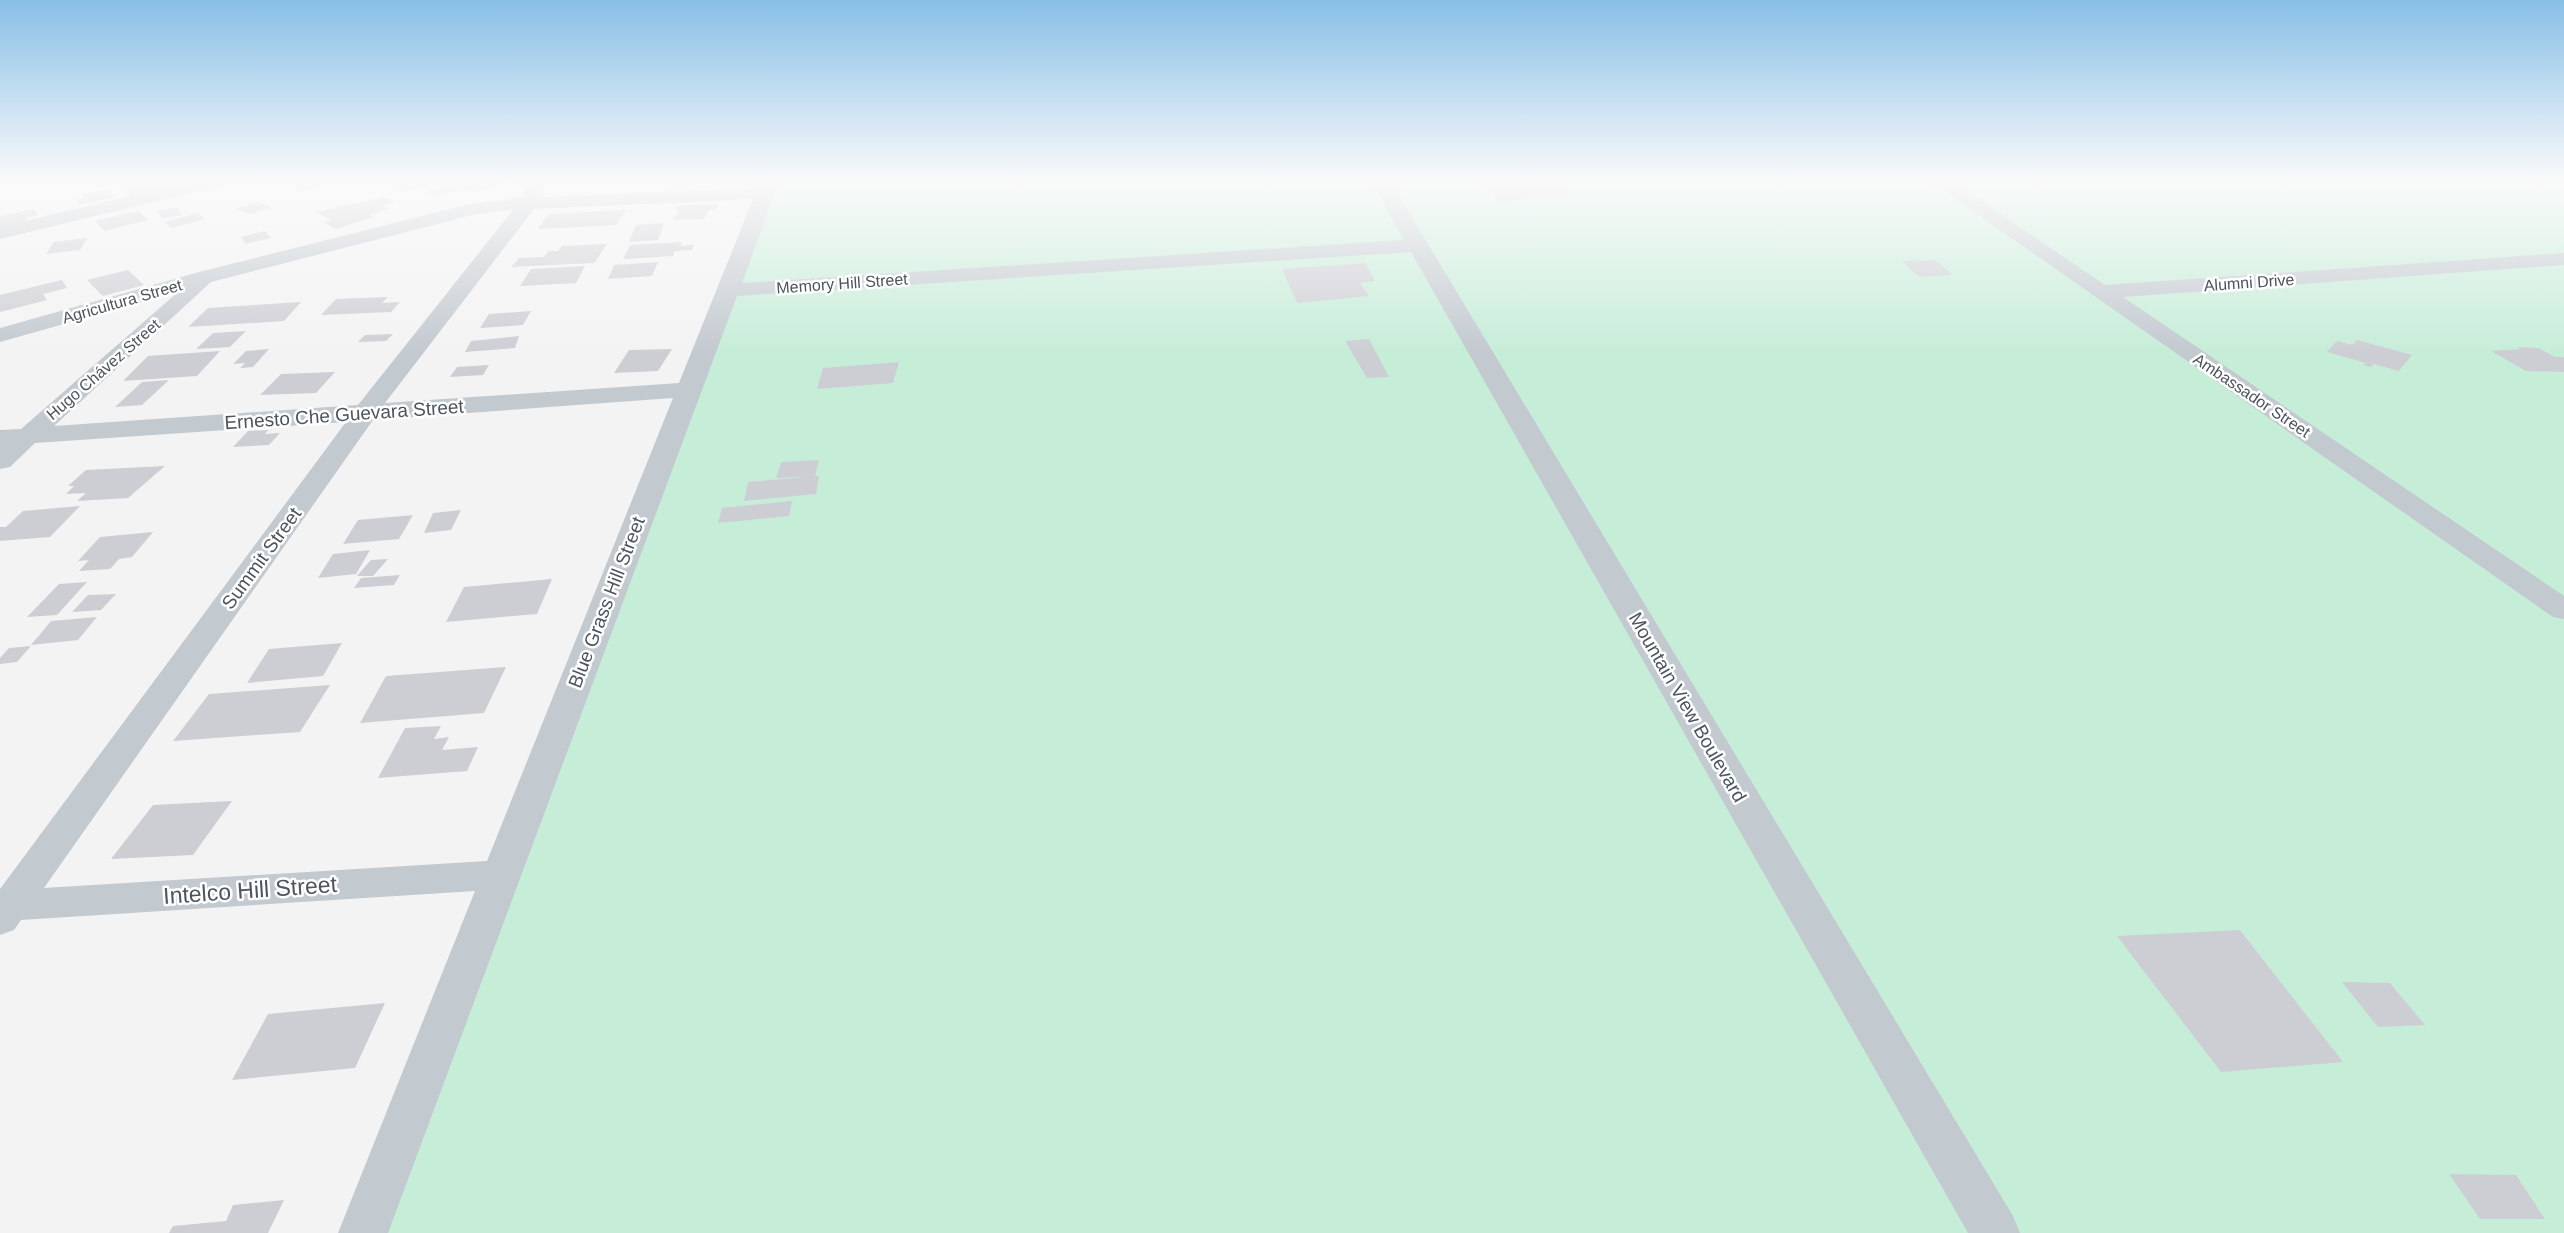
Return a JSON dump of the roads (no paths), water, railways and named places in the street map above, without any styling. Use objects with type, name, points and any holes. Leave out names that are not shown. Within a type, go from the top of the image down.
[{"type":"street","name":"Agricultura Street","points":[[0,335],[356,239]]},
{"type":"street","name":"Summit Street","points":[[3,910],[495,239]]},
{"type":"street","name":"Blue Grass Hill Street","points":[[363,1233],[748,239]]},
{"type":"street","name":"Mountain View Boulevard","points":[[1413,239],[1995,1233]]},
{"type":"street","name":"Ambassador Street","points":[[2023,239],[2564,610]]},
{"type":"street","name":"Memory Hill Street","points":[[729,290],[1417,245]]},
{"type":"street","name":"Alumni Drive","points":[[2101,292],[2564,260]]},
{"type":"street","name":"Hugo Chávez Street","points":[[0,461],[13,438],[207,277]]},
{"type":"street","name":"Ernesto Che Guevara Street","points":[[13,438],[688,390]]},
{"type":"street","name":"Intelco Hill Street","points":[[3,910],[501,874]]}]
